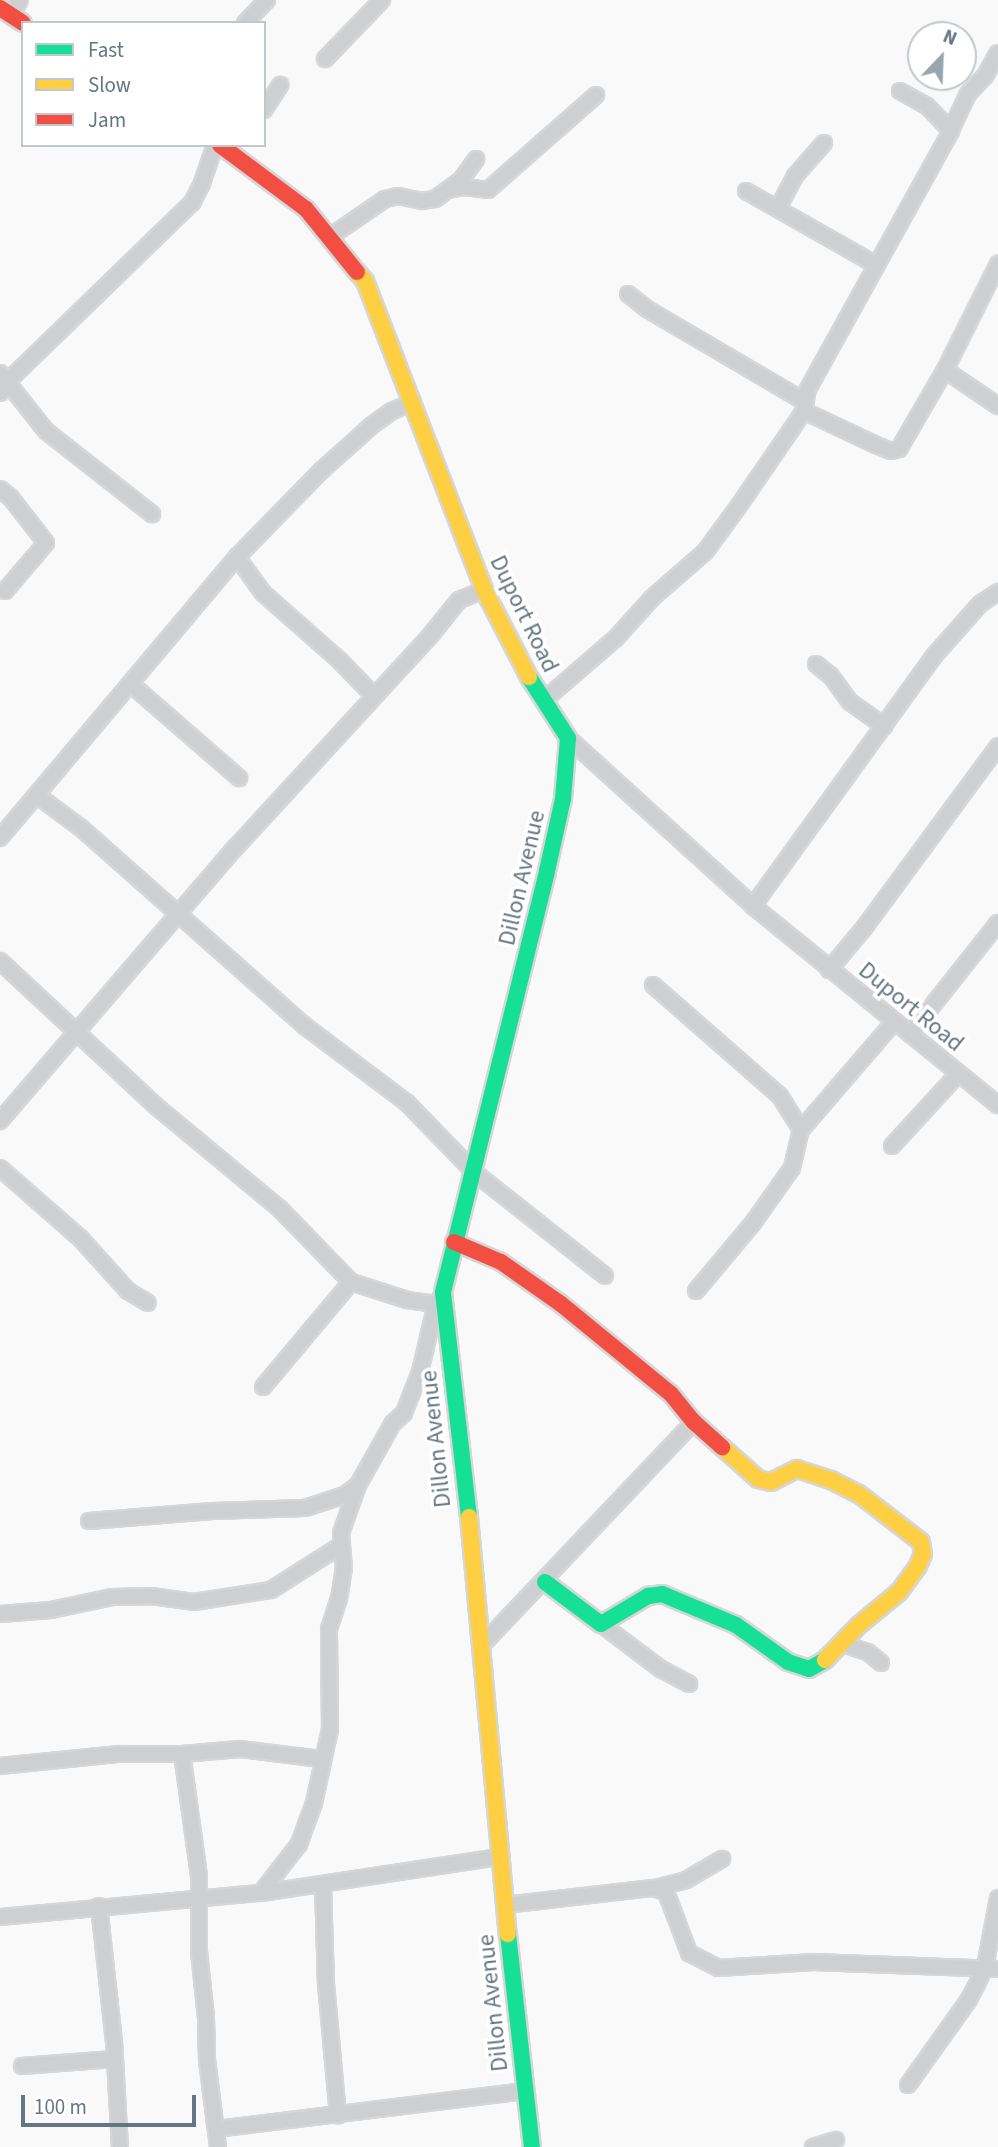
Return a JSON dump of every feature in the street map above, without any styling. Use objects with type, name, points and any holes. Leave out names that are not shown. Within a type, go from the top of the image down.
[{"type":"street","points":[[12,16],[20,0]]},
{"type":"street","points":[[247,21],[267,0]]},
{"type":"street","points":[[326,59],[383,0]]},
{"type":"street","points":[[543,701],[616,638],[652,598],[705,552],[804,406],[876,265],[951,131],[968,94],[985,76],[998,53]]},
{"type":"street","points":[[266,107],[280,85]]},
{"type":"street","points":[[900,91],[927,106],[951,131]]},
{"type":"street","points":[[448,190],[464,187],[488,190],[596,95]]},
{"type":"street","points":[[778,208],[795,176],[824,143]]},
{"type":"street","points":[[152,514],[46,431],[3,382],[191,203],[217,147]]},
{"type":"street","name":"Duport Road","points":[[240,151],[306,209],[331,236],[365,281],[484,590],[516,658],[568,738],[753,906],[998,1105]]},
{"type":"street","points":[[331,236],[385,199],[398,196],[422,201],[435,199],[461,180],[476,159]]},
{"type":"street","points":[[746,191],[876,265]]},
{"type":"street","points":[[628,294],[647,309],[804,406],[876,446],[891,451],[899,449],[909,435],[998,264]]},
{"type":"street","points":[[944,370],[998,406]]},
{"type":"street","points":[[0,838],[237,558],[322,470],[371,425],[392,411],[413,402]]},
{"type":"street","points":[[0,489],[11,498],[46,543],[5,591]]},
{"type":"street","points":[[237,558],[263,593],[340,660],[374,696]]},
{"type":"street","points":[[0,1121],[307,767],[459,600],[484,590]]},
{"type":"street","points":[[753,906],[933,657],[980,604],[998,592]]},
{"type":"street","points":[[816,664],[831,676],[850,702],[884,726]]},
{"type":"street","points":[[132,685],[239,778]]},
{"type":"street","name":"Dillon Avenue","points":[[532,2147],[499,1857],[483,1644],[439,1298],[474,1172],[547,871],[563,799],[568,738]]},
{"type":"street","points":[[829,970],[864,928],[998,746]]},
{"type":"street","points":[[38,796],[81,828],[305,1026],[407,1103],[474,1172],[605,1276]]},
{"type":"street","points":[[910,1034],[998,923]]},
{"type":"street","points":[[0,961],[156,1106],[280,1209],[351,1282],[407,1300],[439,1298],[420,1373],[404,1413],[393,1423],[358,1485],[340,1546],[344,1568],[339,1599],[329,1629],[330,1729],[321,1759],[314,1803],[299,1844],[261,1893]]},
{"type":"street","points":[[653,985],[780,1096],[800,1130]]},
{"type":"street","points":[[696,1291],[753,1223],[792,1168],[800,1130],[894,1022]]},
{"type":"street","points":[[892,1146],[958,1074]]},
{"type":"street","points":[[0,1168],[81,1239],[128,1291],[148,1303]]},
{"type":"street","points":[[454,1242],[501,1262],[561,1304],[671,1394],[694,1422],[758,1479],[771,1482],[797,1469],[831,1480],[859,1494],[921,1542],[923,1554],[899,1592],[859,1625],[844,1644],[822,1663],[810,1669],[788,1662],[736,1625],[662,1594],[648,1596],[601,1624]]},
{"type":"street","points":[[262,1387],[351,1282]]},
{"type":"street","points":[[483,1644],[694,1422]]},
{"type":"street","points":[[89,1521],[213,1511],[305,1508],[345,1495],[358,1485]]},
{"type":"street","points":[[0,1614],[51,1610],[112,1597],[150,1596],[194,1602],[271,1590],[340,1546]]},
{"type":"street","points":[[545,1581],[661,1669],[690,1684]]},
{"type":"street","points":[[844,1644],[868,1652],[881,1663]]},
{"type":"street","points":[[0,1766],[119,1754],[182,1754],[240,1749],[321,1759]]},
{"type":"street","points":[[182,1754],[200,1899],[199,1951],[206,2018],[206,2060],[219,2147]]},
{"type":"street","points":[[0,1917],[261,1893],[499,1857]]},
{"type":"street","points":[[505,1905],[653,1888],[686,1881],[722,1859]]},
{"type":"street","points":[[323,1885],[326,1984],[338,2115]]},
{"type":"street","points":[[653,1888],[666,1892],[689,1953],[718,1968],[814,1962],[991,1968]]},
{"type":"street","points":[[908,2085],[991,1968],[998,1898]]},
{"type":"street","points":[[99,1906],[120,2147]]},
{"type":"street","points":[[22,2066],[114,2059]]},
{"type":"street","points":[[216,2129],[525,2091]]},
{"type":"street","points":[[813,2147],[836,2140]]},
{"type":"traffic: fast","points":[[469,1517],[443,1292],[547,871],[563,799],[568,738],[529,677]]},
{"type":"traffic: fast","points":[[545,1582],[601,1624],[648,1596],[662,1594],[736,1625],[788,1662],[809,1669],[825,1660]]},
{"type":"traffic: fast","points":[[508,1934],[532,2147]]},
{"type":"traffic: slow","points":[[357,272],[365,281],[484,590],[529,677]]},
{"type":"traffic: slow","points":[[722,1447],[758,1479],[771,1482],[797,1469],[831,1480],[859,1494],[921,1542],[923,1554],[918,1566],[899,1592],[859,1625],[825,1660]]},
{"type":"traffic: slow","points":[[469,1517],[508,1934]]},
{"type":"traffic: jam","points":[[0,8],[21,22]]},
{"type":"traffic: jam","points":[[223,147],[306,209],[357,272]]},
{"type":"traffic: jam","points":[[454,1242],[501,1262],[561,1304],[671,1394],[694,1422],[722,1447]]}]
